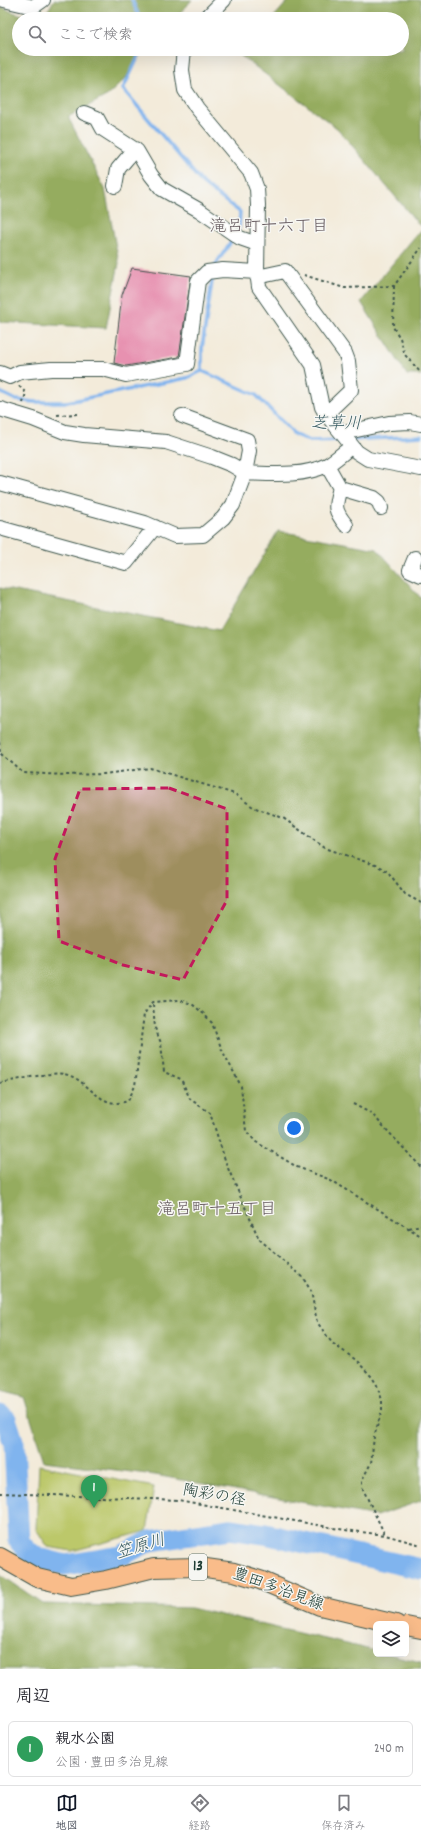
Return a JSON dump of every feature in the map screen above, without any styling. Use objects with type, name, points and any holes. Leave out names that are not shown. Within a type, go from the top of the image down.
[{"type":"main road","name":"豊田多治見線","points":[[0,1557],[37,1578],[71,1586],[106,1580],[154,1568],[199,1567],[234,1572],[260,1580],[320,1606],[383,1621]]},
{"type":"main road","points":[[409,1627],[421,1629]]},
{"type":"street","points":[[4,0],[33,7],[43,0]]},
{"type":"street","points":[[212,12],[224,0]]},
{"type":"street","points":[[183,56],[182,70],[185,90],[197,108],[251,174],[256,189],[258,205],[257,274],[263,295],[313,365],[322,407],[326,414],[357,452],[368,459],[421,469]]},
{"type":"street","points":[[84,113],[98,118],[103,129],[135,149],[162,190],[198,210],[236,235],[257,244]]},
{"type":"street","points":[[115,186],[118,169],[135,149]]},
{"type":"street","points":[[0,373],[10,377],[20,372],[103,368],[126,375],[188,364],[198,281],[207,272],[223,270],[257,274],[286,271],[345,353],[348,361],[351,390],[326,414]]},
{"type":"street","points":[[0,409],[23,415],[64,432],[92,436],[166,442],[232,464],[245,473],[290,474],[327,465],[352,446]]},
{"type":"street","points":[[0,483],[155,527],[175,536],[204,535],[223,518],[233,505],[245,473],[249,451],[247,440],[182,416]]},
{"type":"street","points":[[342,433],[389,423],[415,423]]},
{"type":"street","points":[[327,465],[340,488],[374,498],[379,502],[380,508]]},
{"type":"street","points":[[340,488],[335,506],[337,514],[346,525]]},
{"type":"street","points":[[0,528],[126,563],[155,527]]},
{"type":"street","points":[[415,558],[410,570],[421,574]]},
{"type":"path","points":[[421,248],[394,286],[393,327],[400,338],[406,355],[421,373]]},
{"type":"path","points":[[309,277],[344,288],[394,286]]},
{"type":"path","points":[[22,409],[26,393]]},
{"type":"path","points":[[0,742],[1,753],[23,773],[67,776],[104,774],[150,768],[235,794],[253,807],[283,818],[324,848],[378,866],[388,872],[405,894],[421,903]]},
{"type":"path","points":[[0,1083],[62,1073],[76,1077],[104,1101],[120,1104],[128,1101],[135,1086],[144,1014],[153,1002],[179,1000],[192,1004],[212,1023],[222,1050],[241,1086],[246,1131],[256,1142],[297,1167],[331,1180],[421,1236]]},
{"type":"path","points":[[153,1002],[155,1028],[161,1043],[164,1072],[181,1079],[190,1099],[210,1113],[226,1166],[259,1240],[303,1278],[311,1291],[317,1322],[332,1343],[356,1360],[372,1377],[377,1385],[382,1400],[382,1410],[374,1438],[371,1463],[362,1480],[362,1487],[385,1535]]},
{"type":"path","points":[[353,1104],[372,1114],[421,1167]]},
{"type":"path","points":[[408,1228],[421,1225]]},
{"type":"path","name":"陶彩の径","points":[[0,1493],[178,1500],[345,1530],[385,1535],[421,1545]]},
{"type":"highlighted area","points":[[169,788],[227,809],[227,900],[183,980],[123,965],[59,941],[55,859],[80,789]]},
{"type":"green space","points":[[54,0],[192,0],[181,12],[45,12]]},
{"type":"green space","points":[[289,0],[421,0],[421,227],[338,129],[241,56],[409,56],[409,12],[278,12]]},
{"type":"green space","points":[[0,6],[13,12],[12,56],[140,56],[126,78],[108,95],[68,117],[105,189],[119,263],[106,328],[0,322]]},
{"type":"green space","points":[[421,229],[421,375],[407,375],[361,302]]},
{"type":"green space","points":[[278,531],[377,549],[421,598],[421,1501],[376,1516],[155,1475],[44,1461],[24,1397],[0,1391],[0,588],[219,631]]},
{"type":"green space","points":[[39,1465],[154,1487],[147,1531],[72,1551],[48,1547],[36,1529]]},
{"type":"green space","points":[[0,1574],[43,1604],[191,1608],[373,1650],[373,1657],[400,1657],[421,1662],[421,1669],[0,1669]]},
{"type":"building","points":[[132,268],[191,276],[179,357],[126,366],[114,363],[122,295]]},
{"type":"waterway","points":[[132,0],[137,12]]},
{"type":"waterway","points":[[139,56],[123,89],[203,184],[240,212],[239,227],[237,232]]},
{"type":"waterway","points":[[215,267],[234,237]]},
{"type":"waterway","points":[[202,371],[202,348],[213,275]]},
{"type":"waterway","name":"芝草川","points":[[202,371],[256,395],[295,435],[310,441],[342,440]]},
{"type":"waterway","points":[[0,392],[16,400],[34,402],[67,402],[187,378],[202,371]]},
{"type":"waterway","name":"芝草川","points":[[352,440],[421,436]]},
{"type":"waterway","name":"笠原川","points":[[0,1415],[6,1419],[14,1444],[19,1541],[27,1551],[42,1559],[65,1565],[121,1556],[150,1541],[230,1529],[265,1534],[421,1569]]},
{"type":"place","name":"親水公園","points":[[94,1508]]},
{"type":"district","name":"滝呂町十六丁目","points":[[269,228]]},
{"type":"district","name":"滝呂町十五丁目","points":[[217,1211]]}]
